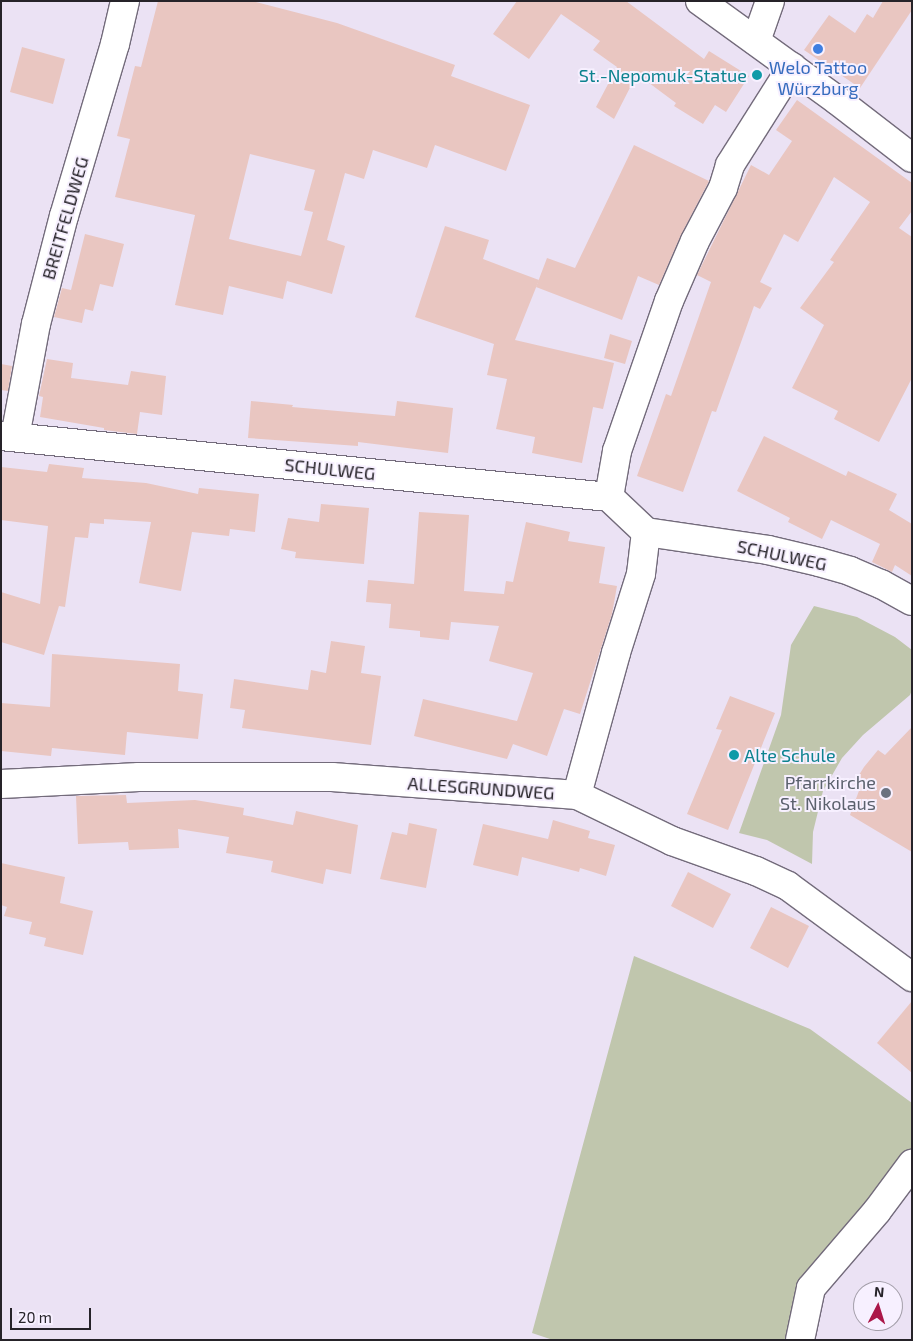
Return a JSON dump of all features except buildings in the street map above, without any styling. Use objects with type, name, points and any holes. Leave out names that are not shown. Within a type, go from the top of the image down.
[{"type":"street","name":"BREITFELDWEG","points":[[8,436],[64,216],[115,44],[125,1]]},
{"type":"street","points":[[700,1],[792,67],[912,158]]},
{"type":"street","points":[[756,41],[770,1]]},
{"type":"street","points":[[577,795],[616,653],[641,574],[646,532],[609,497],[617,451],[669,301],[695,241],[723,188],[730,166],[792,67]]},
{"type":"street","name":"SCHULWEG","points":[[8,436],[609,497]]},
{"type":"street","name":"SCHULWEG","points":[[646,532],[758,548],[819,562],[850,571],[912,601]]},
{"type":"street","name":"ALLESGRUNDWEG","points":[[1,784],[138,777],[332,777],[577,795],[672,841],[756,870],[788,886],[912,977]]},
{"type":"street","points":[[800,1340],[811,1288],[877,1211],[912,1164]]},
{"type":"green space","points":[[814,606],[857,617],[895,637],[912,650],[912,690],[910,695],[863,735],[842,758],[823,791],[813,832],[812,864],[767,840],[739,833],[781,715],[791,645]]},
{"type":"green space","points":[[634,956],[810,1029],[912,1103],[912,1167],[811,1288],[800,1340],[553,1340],[532,1333]]},
{"type":"place","name":"Welo Tattoo Würzburg","points":[[818,49]]},
{"type":"place","name":"St.-Nepomuk-Statue","points":[[757,75]]},
{"type":"place","name":"Alte Schule","points":[[734,755]]},
{"type":"place","name":"Pfarrkirche St. Nikolaus","points":[[886,793]]}]
